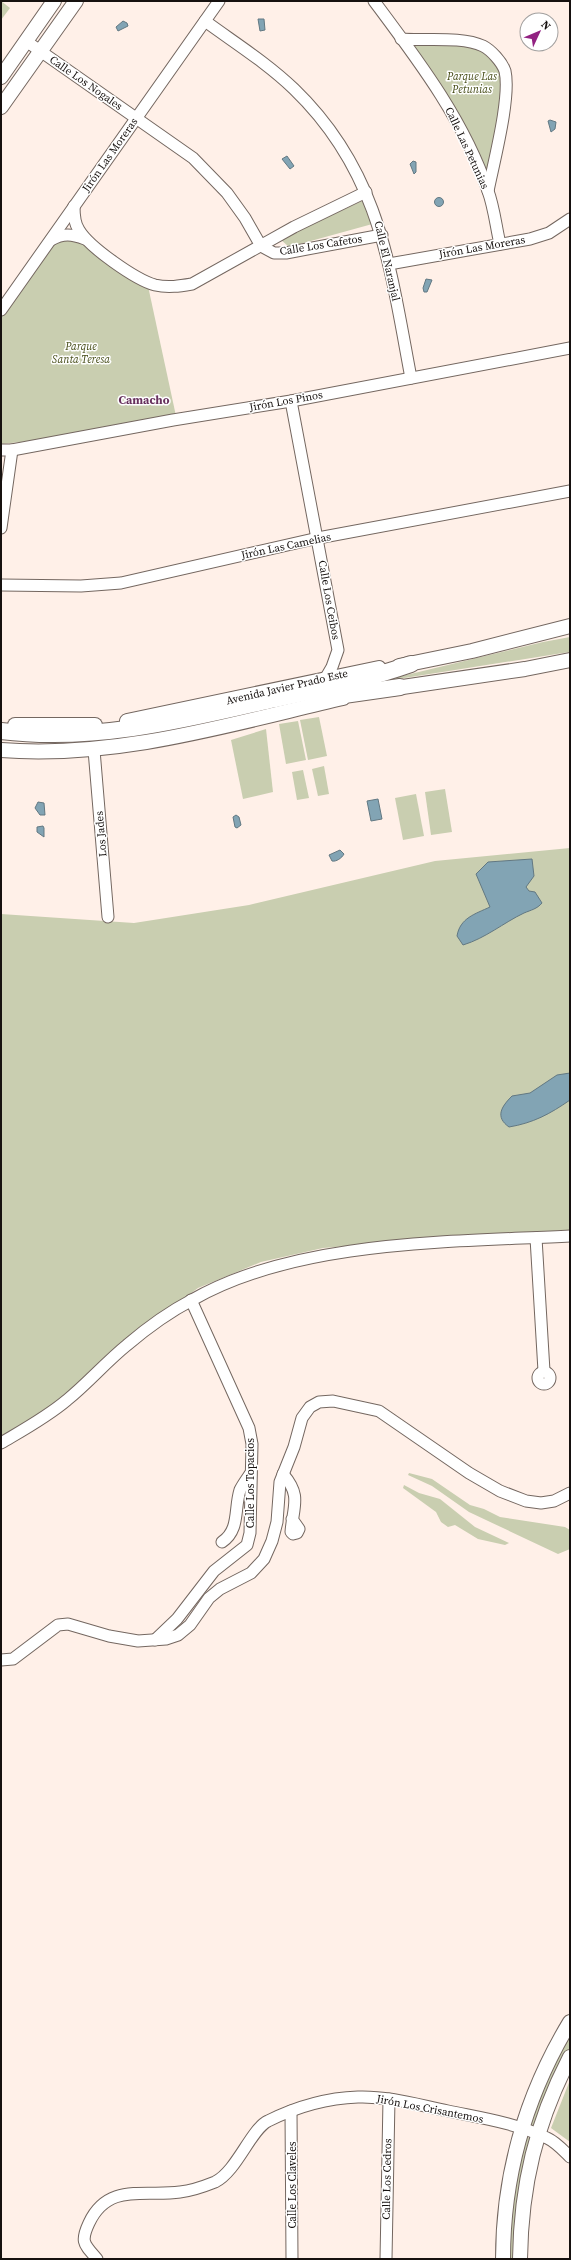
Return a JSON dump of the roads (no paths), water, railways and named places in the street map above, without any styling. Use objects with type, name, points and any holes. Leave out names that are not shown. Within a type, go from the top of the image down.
[{"type":"highway","points":[[1,731],[68,734],[141,731],[343,684],[412,664]]},
{"type":"highway","points":[[1,741],[29,743],[84,742],[337,696],[400,687]]},
{"type":"main road","points":[[1,77],[54,1]]},
{"type":"main road","points":[[1,107],[76,1]]},
{"type":"main road","points":[[40,20],[44,28],[48,30],[56,29]]},
{"type":"main road","points":[[1,77],[9,75],[13,76],[19,82]]},
{"type":"main road","name":"Avenida Javier Prado Este","points":[[1,724],[55,726],[96,725],[126,721],[363,671],[412,664],[570,626]]},
{"type":"main road","name":"Avenida Javier Prado Este","points":[[1,750],[56,753],[94,750],[163,739],[400,687],[542,666],[570,660]]},
{"type":"main road","points":[[542,666],[570,667]]},
{"type":"main road","points":[[502,2259],[507,2189],[522,2127],[548,2062],[570,2022]]},
{"type":"main road","points":[[520,2259],[522,2202],[538,2134],[548,2104],[570,2057]]},
{"type":"street","name":"Jirón Las Moreras","points":[[1,310],[219,1]]},
{"type":"street","name":"Calle Las Petunias","points":[[374,1],[440,91],[466,140],[488,191],[500,244]]},
{"type":"street","name":"Calle El Naranjal","points":[[205,21],[268,66],[308,104],[341,146],[366,192],[382,235],[389,264],[410,378]]},
{"type":"street","points":[[401,39],[453,41],[483,46],[494,55],[504,69],[507,87],[488,191]]},
{"type":"street","name":"Calle Los Nogales","points":[[26,41],[193,158],[227,193],[245,218],[261,246]]},
{"type":"street","name":"Calle Los Cafetos","points":[[48,242],[60,235],[73,234],[86,240],[147,282],[156,285],[173,287],[192,284],[294,227],[366,192]]},
{"type":"street","name":"Calle Los Cafetos","points":[[74,206],[74,218],[78,228],[86,240]]},
{"type":"street","name":"Jirón Las Moreras","points":[[389,264],[539,236],[558,228],[570,219]]},
{"type":"street","name":"Calle Los Cafetos","points":[[261,246],[274,253],[286,253],[382,235]]},
{"type":"street","name":"Jirón Los Pinos","points":[[6,450],[173,420],[291,401],[570,348]]},
{"type":"street","name":"Calle Los Ceibos","points":[[291,401],[338,650],[334,663],[325,679]]},
{"type":"street","points":[[1,528],[6,450]]},
{"type":"street","name":"Jirón Las Camelias","points":[[1,585],[81,586],[121,583],[318,538],[570,491]]},
{"type":"street","name":"Los Jades","points":[[94,750],[108,917]]},
{"type":"street","points":[[1,1443],[67,1400],[127,1345],[191,1300],[229,1280],[285,1263],[413,1245],[570,1236]]},
{"type":"street","points":[[536,1238],[544,1371]]},
{"type":"street","name":"Calle Los Topacios","points":[[155,1640],[177,1619],[214,1571],[247,1545],[251,1517],[250,1473],[252,1444],[249,1428],[191,1300]]},
{"type":"street","points":[[1,1660],[13,1659],[58,1625],[68,1624],[109,1636],[138,1641],[155,1640],[178,1634],[190,1624],[210,1598],[220,1590],[252,1573],[264,1558],[272,1541],[277,1522],[278,1497],[283,1474],[294,1447],[302,1418],[310,1407],[319,1402],[333,1401],[379,1411],[412,1436],[500,1491],[526,1501],[541,1503],[554,1501],[570,1493]]},
{"type":"street","points":[[222,1542],[228,1538],[233,1530],[240,1491],[250,1473]]},
{"type":"street","points":[[283,1474],[291,1483],[296,1497],[292,1519]]},
{"type":"street","name":"Jirón Los Crisantemos","points":[[97,2259],[85,2244],[84,2234],[96,2212],[110,2198],[123,2194],[181,2192],[215,2182],[231,2168],[266,2122],[292,2111],[328,2100],[359,2097],[389,2099],[522,2127],[538,2134],[560,2147],[570,2157]]},
{"type":"street","name":"Calle Los Cedros","points":[[386,2259],[389,2099]]},
{"type":"street","name":"Calle Los Claveles","points":[[292,2111],[292,2259]]},
{"type":"water","points":[[258,19],[264,19],[265,30],[260,31]]},
{"type":"water","points":[[123,21],[127,23],[128,26],[118,31],[116,27]]},
{"type":"water","points":[[550,120],[556,122],[555,129],[551,132],[548,121]]},
{"type":"water","points":[[287,156],[294,166],[290,169],[282,159]]},
{"type":"water","points":[[413,161],[416,162],[416,172],[414,174],[410,164]]},
{"type":"water","points":[[437,198],[441,198],[443,202],[441,206],[437,206],[435,204],[435,200]]},
{"type":"water","points":[[426,279],[432,280],[427,292],[424,292],[423,288]]},
{"type":"water","points":[[378,799],[382,819],[371,821],[367,801]]},
{"type":"water","points":[[38,802],[44,803],[45,815],[40,815],[35,808]]},
{"type":"water","points":[[236,815],[239,817],[241,825],[237,828],[235,827],[233,817]]},
{"type":"water","points":[[43,826],[44,837],[37,832],[37,827]]},
{"type":"water","points":[[340,850],[344,854],[337,860],[332,861],[329,855]]},
{"type":"water","points":[[532,859],[534,876],[526,887],[529,891],[535,892],[542,903],[536,908],[463,945],[457,936],[461,925],[469,917],[490,907],[476,874],[488,862]]},
{"type":"water","points":[[570,1073],[570,1100],[548,1114],[518,1125],[509,1127],[502,1119],[501,1112],[505,1104],[512,1096],[530,1093],[557,1075]]},
{"type":"district","name":"Camacho","points":[[144,400]]},
{"type":"park label","name":"Parque Las Petunias","points":[[472,82]]},
{"type":"park label","name":"Parque Santa Teresa","points":[[81,352]]}]
